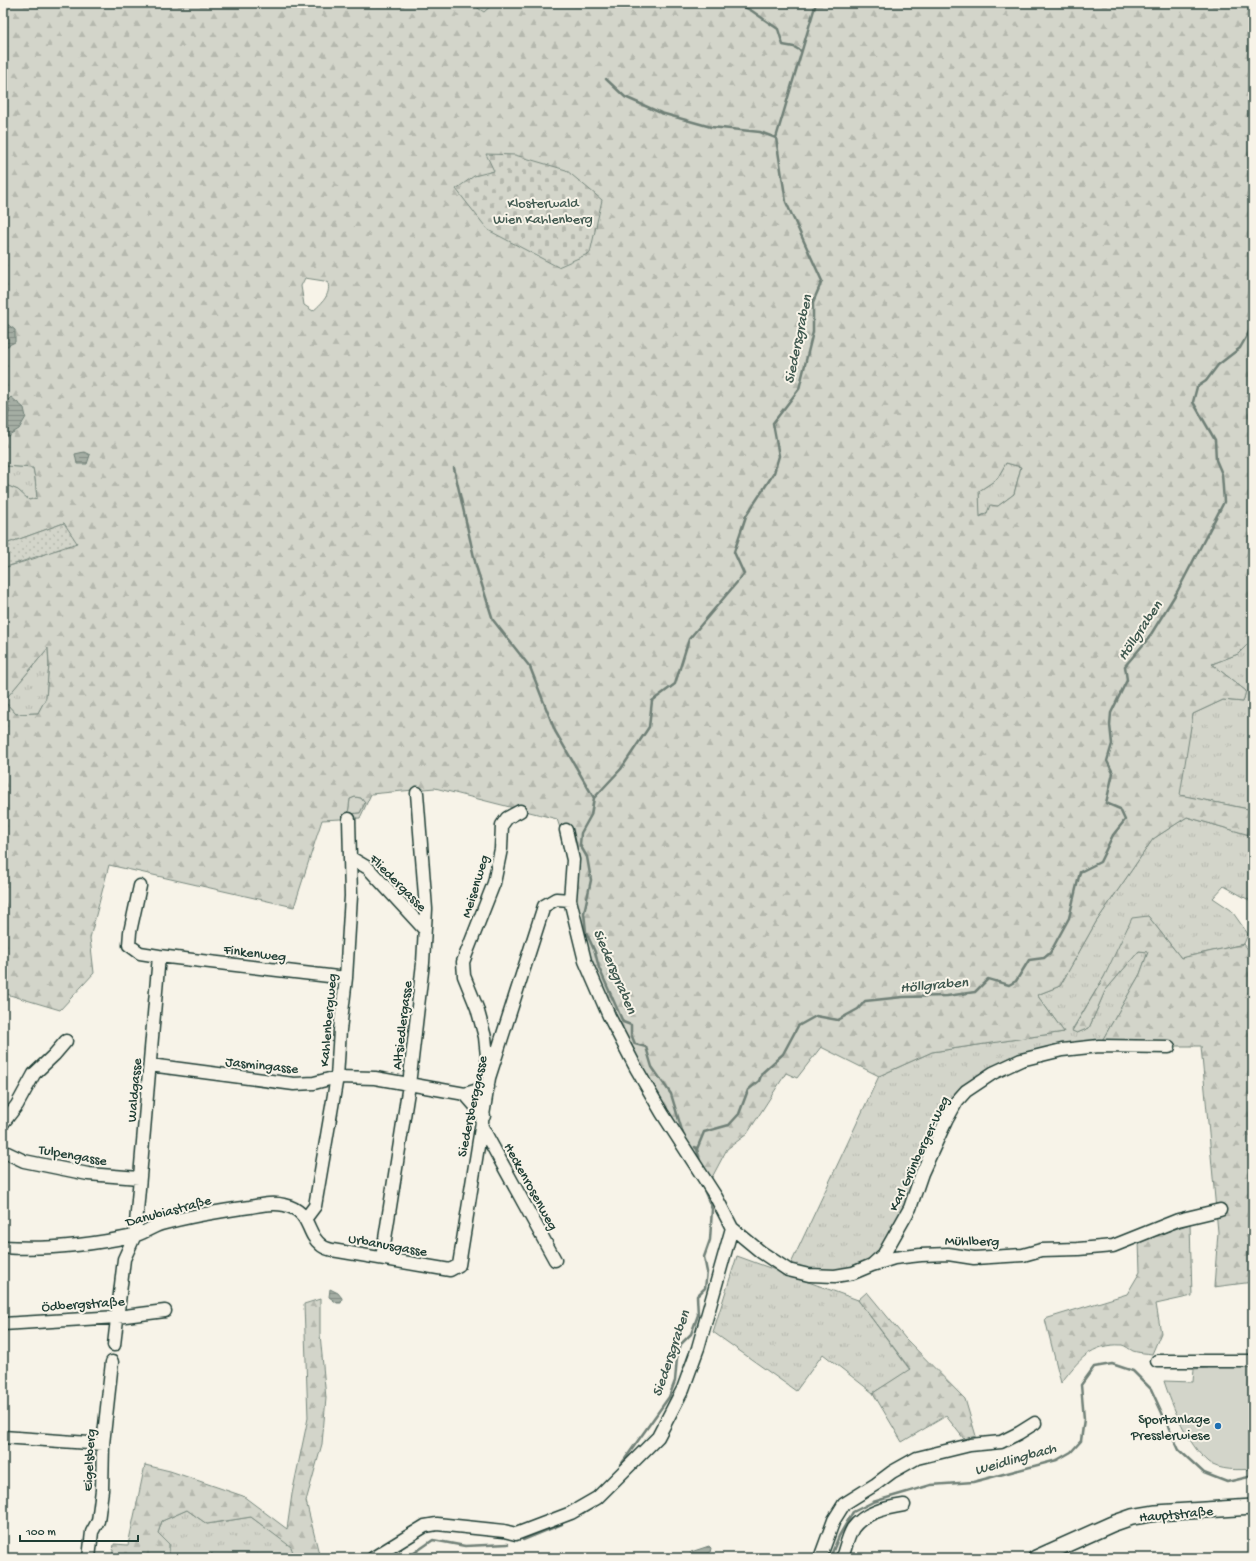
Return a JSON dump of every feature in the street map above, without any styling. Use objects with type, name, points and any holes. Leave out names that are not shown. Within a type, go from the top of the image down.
[{"type":"main road","name":"Hauptstraße","points":[[1036,1558],[1112,1524],[1132,1517],[1156,1513],[1249,1510]]},
{"type":"street","name":"Altsiedlergasse","points":[[382,1258],[409,1084],[423,963],[426,909],[417,793]]},
{"type":"street","name":"Meisenweg","points":[[488,1082],[485,1037],[477,1008],[464,976],[464,962],[494,883],[501,850],[502,825],[507,818],[520,811]]},
{"type":"street","name":"Kahlenbergweg","points":[[306,1218],[316,1206],[337,1077],[351,904],[350,819]]},
{"type":"street","points":[[373,1558],[425,1526],[437,1524],[504,1531],[516,1534],[571,1513],[598,1498],[658,1437],[683,1390],[698,1348],[732,1228],[716,1197],[662,1113],[636,1068],[609,1016],[585,961],[570,900],[573,860],[566,830]]},
{"type":"street","name":"Fliedergasse","points":[[351,858],[368,868],[424,929]]},
{"type":"street","points":[[140,886],[130,932],[129,945],[140,953],[159,956]]},
{"type":"street","name":"Siedersberggasse","points":[[450,1270],[459,1265],[488,1082],[544,906],[556,899],[570,900]]},
{"type":"street","name":"Finkenweg","points":[[159,956],[346,978]]},
{"type":"street","name":"Waldgasse","points":[[117,1317],[124,1259],[135,1235],[159,956]]},
{"type":"street","points":[[3,1123],[17,1105],[34,1074],[66,1041]]},
{"type":"street","name":"Karl Grünberger-Weg","points":[[872,1265],[884,1254],[910,1208],[922,1173],[946,1121],[957,1101],[966,1091],[993,1074],[1021,1060],[1062,1050],[1099,1046],[1169,1047]]},
{"type":"street","name":"Jasmingasse","points":[[150,1065],[294,1084],[314,1083],[337,1077],[375,1078],[465,1094],[488,1082]]},
{"type":"street","name":"Heckenrosenweg","points":[[465,1094],[483,1121],[555,1260]]},
{"type":"street","name":"Tulpengasse","points":[[3,1151],[24,1161],[88,1174],[139,1178]]},
{"type":"street","name":"Danubiastraße","points":[[3,1247],[24,1248],[78,1246],[135,1235],[159,1225],[174,1221],[225,1210],[272,1204],[284,1204],[306,1218]]},
{"type":"street","name":"Mühlberg","points":[[732,1228],[761,1252],[788,1270],[809,1274],[835,1276],[853,1273],[894,1258],[921,1255],[948,1254],[974,1258],[1023,1255],[1041,1250],[1113,1246],[1178,1220],[1220,1210]]},
{"type":"street","name":"Urbanusgasse","points":[[306,1218],[316,1239],[321,1245],[332,1250],[450,1270]]},
{"type":"street","name":"Ödbergstraße","points":[[3,1324],[117,1317],[165,1311]]},
{"type":"street","points":[[114,1345],[117,1317]]},
{"type":"street","points":[[1157,1361],[1253,1361]]},
{"type":"street","name":"Eigelsberg","points":[[89,1558],[92,1532],[98,1521],[102,1490],[103,1444],[112,1362]]},
{"type":"street","points":[[820,1558],[834,1520],[844,1504],[892,1472],[917,1458],[970,1446],[1001,1442],[1019,1434],[1036,1423]]},
{"type":"street","points":[[3,1437],[103,1444]]},
{"type":"street","points":[[842,1558],[853,1529],[863,1520],[872,1514],[887,1508],[904,1505]]},
{"type":"green space","points":[[3,3],[1253,3],[1253,639],[1238,654],[1212,664],[1246,691],[1243,702],[1223,700],[1193,714],[1180,795],[1253,810],[1253,836],[1187,817],[1153,839],[1096,922],[1060,986],[1037,995],[1064,1032],[932,1052],[879,1076],[821,1047],[797,1078],[786,1073],[747,1134],[727,1149],[709,1183],[649,1088],[587,962],[574,902],[571,861],[557,819],[435,788],[371,794],[360,818],[322,820],[294,907],[109,865],[90,938],[94,973],[60,1010],[3,993],[3,568],[36,558],[51,551],[61,549],[64,523],[3,545],[3,484],[18,490],[29,500],[37,498],[33,468],[6,466],[3,468],[3,434],[4,437],[10,410],[3,426],[3,345],[6,347],[15,330],[3,321]],"holes":[[[305,278],[324,281],[328,283],[329,287],[327,295],[313,311],[304,305],[301,286]],[[1006,463],[1021,467],[1014,494],[998,506],[990,505],[987,513],[980,517],[979,491],[997,479]],[[48,648],[49,665],[46,698],[38,713],[16,714],[4,701]],[[355,797],[361,798],[365,803],[360,813],[348,814],[350,799]]]},
{"type":"green space","points":[[470,3],[494,3],[484,12]]},
{"type":"green space","name":"Klosterwald Wien Kahlenberg","points":[[486,154],[515,155],[566,170],[602,200],[590,253],[558,267],[488,230],[456,189],[474,176],[494,171]]},
{"type":"green space","points":[[1006,463],[1021,467],[1014,494],[998,506],[979,517],[979,491],[997,479]]},
{"type":"green space","points":[[6,466],[33,468],[37,498],[29,500],[18,490],[3,484],[3,468]]},
{"type":"green space","points":[[64,523],[77,543],[3,568],[3,545]]},
{"type":"green space","points":[[1253,639],[1253,810],[1179,795],[1193,714],[1223,700],[1243,702],[1246,691],[1212,664],[1238,654]]},
{"type":"green space","points":[[48,648],[49,665],[46,698],[38,713],[16,714],[4,701]]},
{"type":"green space","points":[[355,797],[361,798],[365,803],[360,813],[348,814],[350,799]]},
{"type":"green space","points":[[1187,817],[1253,836],[1253,904],[1249,900],[1224,886],[1213,898],[1231,910],[1248,934],[1244,944],[1181,958],[1148,916],[1104,977],[1072,1030],[1077,1033],[1089,1028],[1105,991],[1139,951],[1148,952],[1140,974],[1099,1046],[1050,1052],[966,1091],[884,1254],[853,1273],[788,1270],[879,1076],[932,1052],[1064,1032],[1037,995],[1060,986],[1096,922],[1153,839]]},
{"type":"green space","points":[[1148,916],[1181,958],[1244,944],[1253,956],[1253,1282],[1214,1287],[1218,1232],[1201,1046],[1099,1046],[1140,974],[1148,952],[1139,951],[1105,991],[1089,1028],[1077,1033],[1072,1031],[1104,977],[1132,918]]},
{"type":"green space","points":[[1190,1224],[1192,1296],[1156,1304],[1161,1333],[1152,1354],[1133,1351],[1122,1345],[1102,1347],[1086,1355],[1061,1383],[1045,1319],[1127,1294],[1140,1272],[1139,1241]]},
{"type":"green space","points":[[737,1256],[858,1300],[910,1370],[873,1393],[823,1354],[796,1391],[713,1332]]},
{"type":"green space","points":[[867,1292],[905,1338],[965,1399],[976,1436],[964,1439],[946,1416],[902,1442],[873,1393],[910,1369],[858,1300]]},
{"type":"green space","points":[[320,1299],[320,1334],[326,1398],[322,1444],[306,1501],[320,1558],[295,1558],[291,1547],[251,1517],[207,1524],[187,1510],[162,1521],[158,1533],[169,1544],[169,1558],[112,1558],[114,1544],[128,1545],[145,1465],[170,1471],[243,1496],[287,1529],[292,1494],[308,1418],[304,1304]]},
{"type":"green space","name":"Sportanlage Presslerwiese","points":[[1209,1365],[1253,1366],[1253,1469],[1236,1470],[1218,1467],[1208,1462],[1194,1446],[1187,1435],[1171,1402],[1164,1381],[1193,1382],[1194,1369],[1208,1368]]},
{"type":"green space","points":[[187,1510],[207,1524],[251,1517],[292,1547],[295,1558],[212,1558],[212,1553],[209,1558],[169,1558],[169,1544],[158,1533],[162,1521]]},
{"type":"shaded area","points":[[3,321],[15,330],[15,342],[5,347],[3,345]]},
{"type":"shaded area","points":[[11,397],[24,408],[26,417],[19,429],[4,438],[3,426],[10,410],[4,404]]},
{"type":"shaded area","points":[[84,452],[90,455],[87,464],[77,464],[75,454]]},
{"type":"shaded area","points":[[330,1289],[338,1293],[342,1298],[341,1303],[337,1303],[329,1297]]},
{"type":"shaded area","points":[[709,1546],[711,1548],[710,1553],[697,1558],[691,1556],[691,1552]]},
{"type":"waterway","points":[[736,3],[752,11],[778,29],[783,45],[794,47],[801,51]]},
{"type":"waterway","name":"Siedersgraben","points":[[684,1137],[671,1094],[652,1067],[646,1047],[635,1044],[631,1034],[631,1025],[623,1022],[599,968],[595,952],[586,932],[584,913],[591,880],[587,857],[580,845],[581,833],[591,815],[594,798],[621,769],[649,727],[652,701],[675,684],[689,639],[744,574],[734,552],[746,516],[774,473],[779,456],[773,423],[799,389],[813,332],[813,302],[822,281],[786,202],[776,138],[816,3]]},
{"type":"waterway","points":[[606,79],[625,97],[661,113],[711,127],[760,132],[776,138]]},
{"type":"waterway","name":"Höllgraben","points":[[697,1149],[704,1132],[729,1125],[739,1114],[748,1090],[759,1081],[762,1073],[783,1054],[798,1026],[816,1016],[838,1020],[858,1009],[865,1001],[903,997],[947,996],[975,992],[988,979],[1009,985],[1016,981],[1029,960],[1044,958],[1050,953],[1069,918],[1080,872],[1100,862],[1113,835],[1125,820],[1120,809],[1106,803],[1113,773],[1107,761],[1112,744],[1110,725],[1111,713],[1127,680],[1125,666],[1148,639],[1177,592],[1224,502],[1222,474],[1216,460],[1215,440],[1193,402],[1197,387],[1206,381],[1218,365],[1240,348],[1253,325]]},
{"type":"waterway","points":[[454,468],[476,566],[493,620],[530,667],[555,731],[594,798]]},
{"type":"waterway","name":"Siedersgraben","points":[[695,1147],[697,1149],[701,1165]]},
{"type":"waterway","name":"Siedersgraben","points":[[620,1466],[669,1397],[675,1381],[677,1358],[681,1344],[691,1334],[698,1315],[697,1296],[705,1288],[707,1272],[704,1257],[710,1240],[712,1209],[702,1185]]},
{"type":"waterway","name":"Weidlingbach","points":[[830,1558],[839,1536],[853,1512],[873,1502],[931,1485],[973,1482],[1057,1460],[1071,1452],[1081,1441],[1084,1419],[1081,1385],[1094,1367],[1112,1364],[1133,1371],[1151,1389],[1179,1450],[1204,1473],[1227,1482],[1253,1476]]},
{"type":"waterway","name":"Siedersgraben","points":[[583,1514],[599,1503]]},
{"type":"waterway","name":"Siedersgraben","points":[[523,1540],[562,1524]]},
{"type":"waterway","name":"Siedersgraben","points":[[407,1558],[433,1540],[465,1546],[508,1544]]},
{"type":"place","name":"Sportanlage Presslerwiese","points":[[1218,1426]]}]
